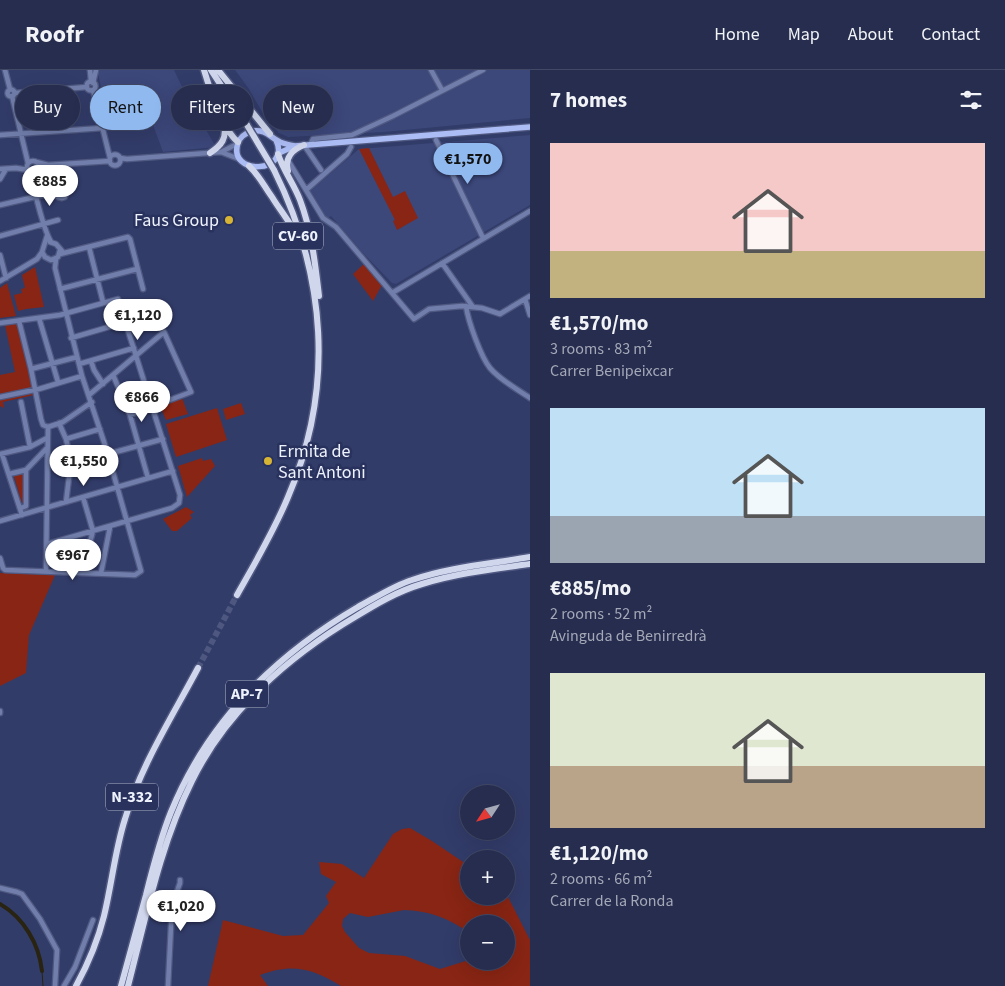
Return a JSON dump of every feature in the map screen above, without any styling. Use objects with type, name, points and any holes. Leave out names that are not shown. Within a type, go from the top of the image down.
[{"type":"highway","points":[[204,70],[209,85]]},
{"type":"highway","points":[[211,70],[274,170],[295,216],[306,249],[318,320],[318,382],[315,406],[299,470],[279,517],[237,595]]},
{"type":"highway","points":[[218,70],[270,134]]},
{"type":"highway","points":[[210,152],[219,147],[224,140],[224,130]]},
{"type":"highway","points":[[230,130],[238,143]]},
{"type":"highway","points":[[307,145],[293,150],[286,165],[309,224],[314,251],[321,321],[318,329]]},
{"type":"highway","points":[[279,153],[294,186]]},
{"type":"highway","name":"CV-60","points":[[249,166],[259,176],[298,238],[304,253],[318,320]]},
{"type":"highway","name":"AP-7","points":[[121,986],[154,862],[171,812],[197,758],[234,708],[280,662],[308,639],[391,589],[432,574],[530,557]]},
{"type":"highway","name":"AP-7","points":[[128,986],[163,854],[178,811],[192,780],[210,749],[242,709],[262,688],[308,647],[364,611],[406,590],[460,574],[530,564]]},
{"type":"highway","name":"N-332","points":[[77,986],[104,916],[121,830],[133,795],[147,764],[198,668]]},
{"type":"main road","points":[[295,146],[276,140],[270,134],[261,131],[250,132],[242,136],[237,150],[240,159],[249,166],[255,167],[265,166],[274,161],[279,153],[295,146],[530,127]]},
{"type":"main road","points":[[276,140],[279,153]]},
{"type":"street","points":[[5,70],[47,236],[51,242],[56,244],[60,252]]},
{"type":"street","points":[[90,70],[94,85]]},
{"type":"street","points":[[0,94],[87,87],[92,82],[96,70]]},
{"type":"street","points":[[431,70],[442,90]]},
{"type":"street","points":[[321,170],[307,145],[313,139],[349,136],[382,122],[483,70]]},
{"type":"street","points":[[87,87],[90,90]]},
{"type":"street","points":[[0,135],[90,129]]},
{"type":"street","points":[[103,130],[114,166],[120,160]]},
{"type":"street","points":[[436,140],[483,238]]},
{"type":"street","points":[[221,152],[238,143]]},
{"type":"street","points":[[306,190],[344,157],[352,147]]},
{"type":"street","points":[[24,149],[39,166],[35,188]]},
{"type":"street","points":[[28,167],[33,173],[48,165],[112,158],[120,160],[210,152],[221,152],[240,159]]},
{"type":"street","points":[[35,161],[48,165]]},
{"type":"street","points":[[0,179],[3,169],[28,167],[35,161]]},
{"type":"street","points":[[289,162],[323,218],[338,229],[414,319],[429,309],[466,306],[500,314],[530,296]]},
{"type":"street","points":[[294,186],[306,190]]},
{"type":"street","points":[[0,205],[68,189]]},
{"type":"street","points":[[392,293],[530,211]]},
{"type":"street","points":[[0,236],[58,220]]},
{"type":"street","points":[[0,281],[37,259],[42,252],[47,236]]},
{"type":"street","points":[[60,252],[66,253],[128,237],[130,238],[143,288]]},
{"type":"street","points":[[45,245],[51,242]]},
{"type":"street","points":[[89,247],[103,302]]},
{"type":"street","points":[[42,252],[55,268]]},
{"type":"street","points":[[0,558],[3,568],[135,575],[141,571],[108,454],[71,338],[55,268],[56,259],[60,252]]},
{"type":"street","points":[[0,255],[6,278]]},
{"type":"street","points":[[37,259],[56,259]]},
{"type":"street","points":[[442,263],[473,307]]},
{"type":"street","points":[[60,289],[137,269]]},
{"type":"street","points":[[0,323],[65,313],[118,299],[181,496],[180,503],[172,508],[47,544]]},
{"type":"street","points":[[525,299],[530,314]]},
{"type":"street","points":[[466,306],[472,328],[490,368],[530,398]]},
{"type":"street","points":[[39,318],[58,382]]},
{"type":"street","points":[[19,321],[43,425],[48,427],[59,423],[92,402]]},
{"type":"street","points":[[71,338],[126,322]]},
{"type":"street","points":[[89,395],[164,332],[191,392],[130,415]]},
{"type":"street","points":[[79,364],[134,348]]},
{"type":"street","points":[[31,369],[77,357]]},
{"type":"street","points":[[91,361],[94,370],[103,384]]},
{"type":"street","points":[[113,375],[130,415],[148,478]]},
{"type":"street","points":[[0,397],[54,386],[58,382],[82,376]]},
{"type":"street","points":[[21,402],[30,446]]},
{"type":"street","points":[[59,423],[66,439],[71,461],[66,502]]},
{"type":"street","points":[[46,571],[46,449],[48,427]]},
{"type":"street","points":[[66,439],[100,429]]},
{"type":"street","points":[[22,514],[1,454],[30,446],[47,438]]},
{"type":"street","points":[[71,461],[108,454],[163,439]]},
{"type":"street","points":[[9,474],[26,470],[46,449]]},
{"type":"street","points":[[20,508],[26,506],[26,470]]},
{"type":"street","points":[[0,521],[173,471]]},
{"type":"street","points":[[82,572],[93,531],[83,497]]},
{"type":"street","points":[[101,573],[110,527]]},
{"type":"street","points":[[168,986],[172,906],[180,880]]},
{"type":"street","points":[[0,888],[22,894],[48,932],[57,952],[55,986]]},
{"type":"street","points":[[64,986],[76,967],[93,920]]},
{"type":"shaded area","points":[[100,70],[174,70],[181,85],[171,85],[171,130],[206,130],[216,147],[163,152],[155,130],[161,130],[161,85],[101,85],[98,74]]},
{"type":"shaded area","points":[[235,70],[530,70],[530,118],[384,132],[288,137],[276,130],[333,130],[333,85],[263,85],[263,114],[253,96],[253,85],[246,85]]},
{"type":"shaded area","points":[[530,135],[530,205],[396,284],[392,283],[361,251],[331,216],[327,219],[310,191],[359,149]]},
{"type":"shaded area","points":[[369,148],[393,197],[405,191],[418,218],[397,230],[393,221],[395,220],[359,149]]},
{"type":"shaded area","points":[[364,264],[382,285],[373,301],[353,274]]},
{"type":"shaded area","points":[[35,267],[44,307],[18,311],[14,295],[22,293],[21,289],[25,288],[22,275]]},
{"type":"shaded area","points":[[7,283],[16,316],[0,318],[0,288]]},
{"type":"shaded area","points":[[18,323],[34,395],[3,402],[4,408],[0,406],[0,375],[15,372],[5,325]]},
{"type":"shaded area","points":[[182,398],[188,414],[166,420],[161,408],[163,405]]},
{"type":"shaded area","points":[[241,403],[245,414],[226,420],[223,409]]},
{"type":"shaded area","points":[[217,408],[227,440],[176,457],[166,424]]},
{"type":"shaded area","points":[[202,458],[203,461],[211,459],[215,466],[187,497],[178,466]]},
{"type":"shaded area","points":[[24,473],[24,503],[22,503],[14,476]]},
{"type":"shaded area","points":[[186,507],[194,512],[190,515],[192,518],[177,531],[172,531],[163,519]]},
{"type":"shaded area","points":[[0,573],[55,575],[29,635],[26,673],[0,686]]},
{"type":"shaded area","points":[[410,828],[460,860],[460,905],[512,905],[530,940],[530,986],[341,986],[311,971],[292,968],[271,971],[260,975],[268,986],[208,986],[223,920],[283,936],[303,935],[329,903],[326,896],[336,882],[321,874],[319,862],[342,864],[364,878],[393,834],[402,829]],"holes":[[[404,910],[438,916],[460,928],[460,915],[515,915],[515,970],[460,970],[460,963],[440,969],[405,956],[369,953],[359,948],[342,926],[343,919],[350,913],[368,917]]]},
{"type":"waterway","points":[[0,904],[9,910],[29,933],[38,951],[42,971]]},
{"type":"waterway","points":[[42,971],[43,986]]},
{"type":"tunnel","points":[[198,668],[237,595]]},
{"type":"place","name":"Faus Group","points":[[229,220]]},
{"type":"place","name":"Ermita de Sant Antoni","points":[[268,461]]}]
